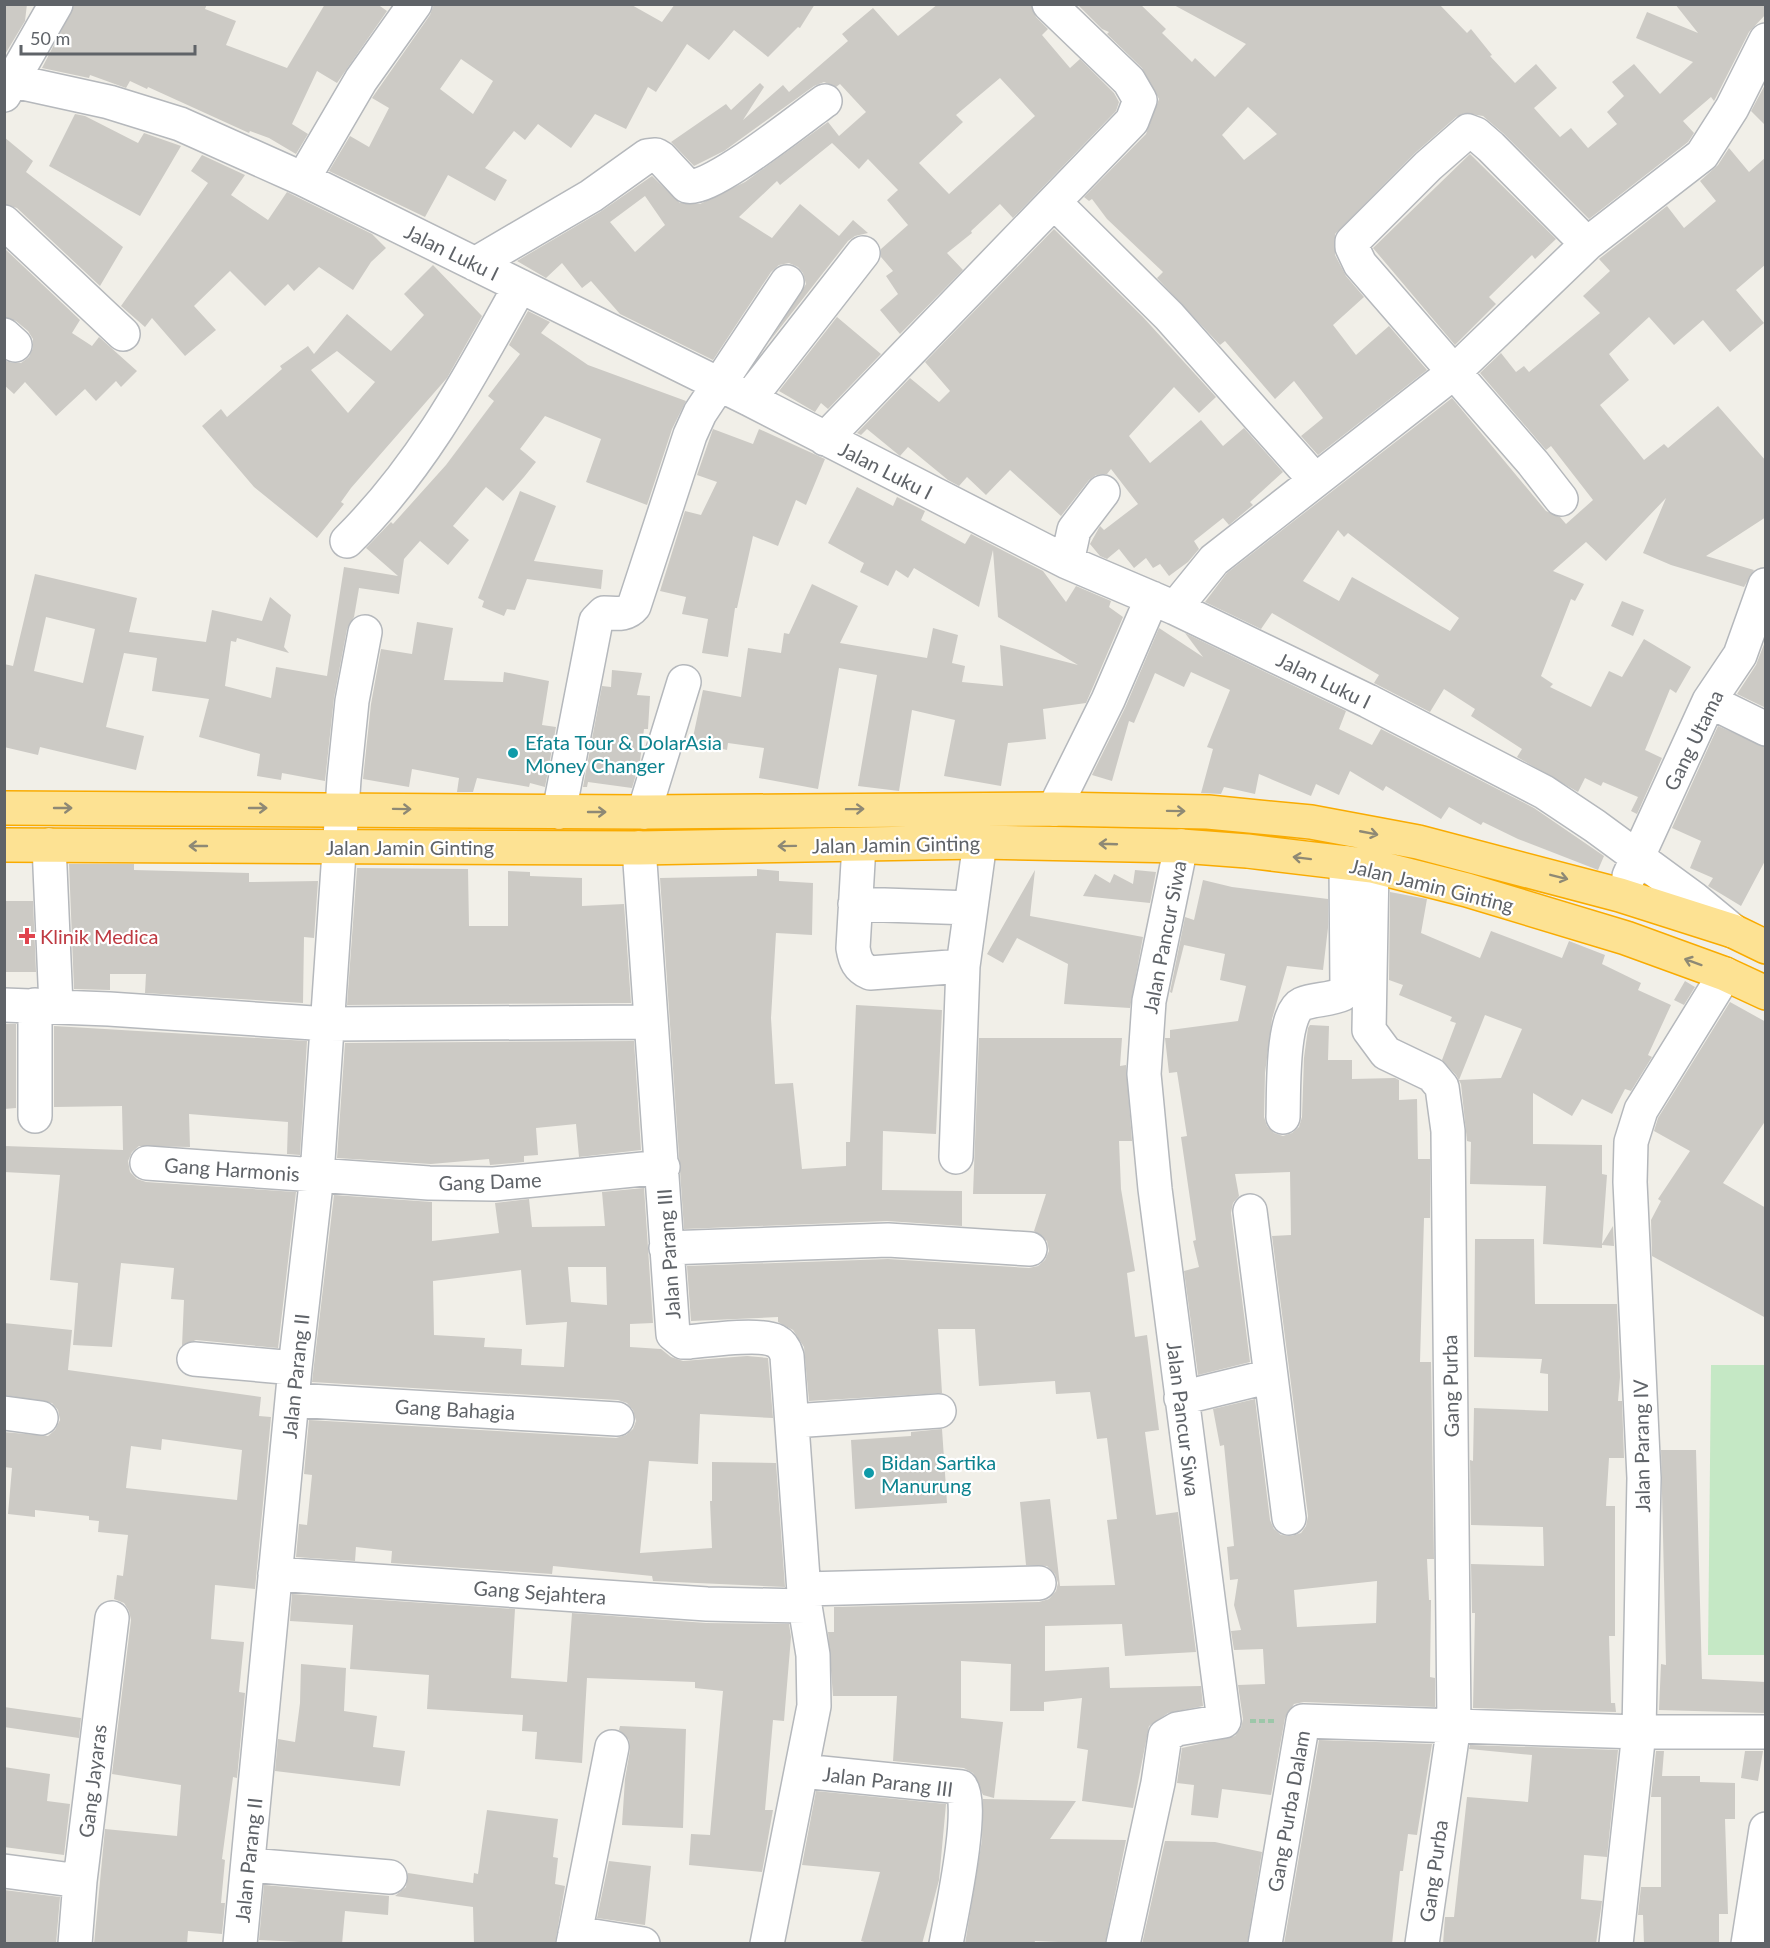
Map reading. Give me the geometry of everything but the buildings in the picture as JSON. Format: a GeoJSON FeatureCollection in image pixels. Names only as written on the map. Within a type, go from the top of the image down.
{"type":"FeatureCollection","features":[{"type":"Feature","properties":{"kind":"highway","name":"Jalan Jamin Ginting"},"geometry":{"type":"LineString","coordinates":[[4,808],[344,808],[559,812],[1054,809],[1208,812],[1311,822],[1418,842],[1620,895],[1733,931],[1766,947]]}},
{"type":"Feature","properties":{"kind":"highway","name":"Jalan Jamin Ginting"},"geometry":{"type":"LineString","coordinates":[[4,845],[639,848],[980,842],[1181,846],[1359,865],[1467,890],[1626,938],[1725,974],[1766,993]]}},
{"type":"Feature","properties":{"kind":"street"},"geometry":{"type":"LineString","coordinates":[[8,85],[56,4]]}},
{"type":"Feature","properties":{"kind":"street"},"geometry":{"type":"LineString","coordinates":[[825,439],[1054,202],[1077,175],[1132,121],[1140,100],[1129,81],[1049,4]]}},
{"type":"Feature","properties":{"kind":"street"},"geometry":{"type":"LineString","coordinates":[[303,179],[360,80],[411,6]]}},
{"type":"Feature","properties":{"kind":"street"},"geometry":{"type":"LineString","coordinates":[[1054,809],[1108,700],[1163,603],[1214,560],[1454,372],[1587,244],[1702,155],[1732,108],[1766,40]]}},
{"type":"Feature","properties":{"kind":"street","name":"Jalan Luku I"},"geometry":{"type":"LineString","coordinates":[[8,85],[109,102],[180,124],[303,179],[748,399],[1067,562],[1163,603],[1490,762],[1544,792],[1638,857],[1733,931]]}},
{"type":"Feature","properties":{"kind":"street"},"geometry":{"type":"LineString","coordinates":[[475,264],[591,196],[647,156],[656,155],[661,158],[687,186],[699,186],[730,170],[825,101]]}},
{"type":"Feature","properties":{"kind":"street"},"geometry":{"type":"LineString","coordinates":[[1561,500],[1533,463],[1360,264],[1352,242],[1463,132],[1471,131],[1491,147],[1587,244]]}},
{"type":"Feature","properties":{"kind":"street"},"geometry":{"type":"LineString","coordinates":[[1054,202],[1169,316],[1315,480]]}},
{"type":"Feature","properties":{"kind":"street"},"geometry":{"type":"LineString","coordinates":[[4,222],[123,334]]}},
{"type":"Feature","properties":{"kind":"street"},"geometry":{"type":"LineString","coordinates":[[748,399],[863,253]]}},
{"type":"Feature","properties":{"kind":"street"},"geometry":{"type":"LineString","coordinates":[[559,812],[596,621],[604,613],[623,613],[634,606],[690,435],[716,385],[787,282]]}},
{"type":"Feature","properties":{"kind":"street"},"geometry":{"type":"LineString","coordinates":[[347,541],[378,510],[408,474],[471,374],[520,286]]}},
{"type":"Feature","properties":{"kind":"street"},"geometry":{"type":"LineString","coordinates":[[1067,562],[1074,530],[1103,492]]}},
{"type":"Feature","properties":{"kind":"street","name":"Gang Utama"},"geometry":{"type":"LineString","coordinates":[[1620,895],[1709,701],[1740,656],[1765,585]]}},
{"type":"Feature","properties":{"kind":"street","name":"Jalan Parang II"},"geometry":{"type":"LineString","coordinates":[[240,1944],[294,1384],[317,1175],[352,701],[365,632]]}},
{"type":"Feature","properties":{"kind":"street"},"geometry":{"type":"LineString","coordinates":[[644,812],[684,682]]}},
{"type":"Feature","properties":{"kind":"street"},"geometry":{"type":"LineString","coordinates":[[1709,701],[1766,729]]}},
{"type":"Feature","properties":{"kind":"street"},"geometry":{"type":"LineString","coordinates":[[956,1156],[963,966],[980,842]]}},
{"type":"Feature","properties":{"kind":"street"},"geometry":{"type":"LineString","coordinates":[[35,1116],[32,1005],[49,845]]}},
{"type":"Feature","properties":{"kind":"street"},"geometry":{"type":"LineString","coordinates":[[858,845],[853,948],[855,957],[863,970],[870,973],[963,966]]}},
{"type":"Feature","properties":{"kind":"street","name":"Jalan Pancur Siwa"},"geometry":{"type":"LineString","coordinates":[[1181,846],[1149,1001],[1144,1074],[1155,1189],[1224,1721]]}},
{"type":"Feature","properties":{"kind":"street","name":"Jalan Parang III"},"geometry":{"type":"LineString","coordinates":[[639,848],[650,1022],[663,1167],[666,1248],[674,1334],[683,1342],[768,1338],[781,1344],[787,1356],[804,1597],[813,1655],[814,1706],[801,1775],[961,1787],[966,1797],[965,1819],[958,1881],[946,1944]]}},
{"type":"Feature","properties":{"kind":"street"},"geometry":{"type":"LineString","coordinates":[[1283,1117],[1287,1040],[1292,1012],[1302,1004],[1342,994],[1347,987],[1359,865]]}},
{"type":"Feature","properties":{"kind":"street","name":"Gang Purba"},"geometry":{"type":"LineString","coordinates":[[1359,865],[1369,1030],[1392,1057],[1432,1075],[1442,1087],[1446,1100],[1454,1725],[1422,1944]]}},
{"type":"Feature","properties":{"kind":"street"},"geometry":{"type":"LineString","coordinates":[[855,904],[971,908]]}},
{"type":"Feature","properties":{"kind":"street","name":"Jalan Parang IV"},"geometry":{"type":"LineString","coordinates":[[1616,1944],[1639,1732],[1644,1478],[1630,1182],[1631,1142],[1641,1110],[1725,974]]}},
{"type":"Feature","properties":{"kind":"street"},"geometry":{"type":"LineString","coordinates":[[32,1005],[328,1024],[650,1022]]}},
{"type":"Feature","properties":{"kind":"street","name":"Gang Harmonis"},"geometry":{"type":"LineString","coordinates":[[147,1163],[317,1175]]}},
{"type":"Feature","properties":{"kind":"street","name":"Gang Dame"},"geometry":{"type":"LineString","coordinates":[[317,1175],[429,1183],[494,1184],[663,1167]]}},
{"type":"Feature","properties":{"kind":"street"},"geometry":{"type":"LineString","coordinates":[[1250,1211],[1289,1518]]}},
{"type":"Feature","properties":{"kind":"street"},"geometry":{"type":"LineString","coordinates":[[666,1248],[888,1240],[1030,1249]]}},
{"type":"Feature","properties":{"kind":"street","name":"Gang Bahagia"},"geometry":{"type":"LineString","coordinates":[[194,1359],[294,1384],[617,1419]]}},
{"type":"Feature","properties":{"kind":"street"},"geometry":{"type":"LineString","coordinates":[[1181,1398],[1271,1376]]}},
{"type":"Feature","properties":{"kind":"street"},"geometry":{"type":"LineString","coordinates":[[793,1421],[939,1411]]}},
{"type":"Feature","properties":{"kind":"street"},"geometry":{"type":"LineString","coordinates":[[4,1413],[42,1418]]}},
{"type":"Feature","properties":{"kind":"street","name":"Gang Sejahtera"},"geometry":{"type":"LineString","coordinates":[[275,1574],[707,1604],[1039,1583]]}},
{"type":"Feature","properties":{"kind":"street","name":"Gang Jayaras"},"geometry":{"type":"LineString","coordinates":[[75,1944],[80,1881],[112,1618]]}},
{"type":"Feature","properties":{"kind":"street"},"geometry":{"type":"LineString","coordinates":[[1123,1944],[1158,1783],[1165,1736],[1177,1729],[1224,1721]]}},
{"type":"Feature","properties":{"kind":"street","name":"Gang Purba Dalam"},"geometry":{"type":"LineString","coordinates":[[1265,1944],[1303,1721],[1639,1732],[1766,1732]]}},
{"type":"Feature","properties":{"kind":"street"},"geometry":{"type":"LineString","coordinates":[[612,1747],[574,1938],[643,1944]]}},
{"type":"Feature","properties":{"kind":"street"},"geometry":{"type":"LineString","coordinates":[[767,1944],[801,1775]]}},
{"type":"Feature","properties":{"kind":"street"},"geometry":{"type":"LineString","coordinates":[[1748,1944],[1766,1829]]}},
{"type":"Feature","properties":{"kind":"street"},"geometry":{"type":"LineString","coordinates":[[249,1865],[390,1876]]}},
{"type":"Feature","properties":{"kind":"street"},"geometry":{"type":"LineString","coordinates":[[4,1871],[80,1881]]}},
{"type":"Feature","properties":{"kind":"path"},"geometry":{"type":"LineString","coordinates":[[1224,1721],[1303,1721]]}},
{"type":"Feature","properties":{"kind":"green space"},"geometry":{"type":"Polygon","coordinates":[[[1711,1365],[1765,1365],[1765,1655],[1708,1655],[1711,1365]]]}},
{"type":"Feature","properties":{"kind":"place","name":"Efata Tour & DolarAsia Money Changer"},"geometry":{"type":"Point","coordinates":[513,753]}},
{"type":"Feature","properties":{"kind":"place","name":"Klinik Medica"},"geometry":{"type":"Point","coordinates":[27,936]}},
{"type":"Feature","properties":{"kind":"place","name":"Bidan Sartika Manurung"},"geometry":{"type":"Point","coordinates":[869,1473]}}]}
